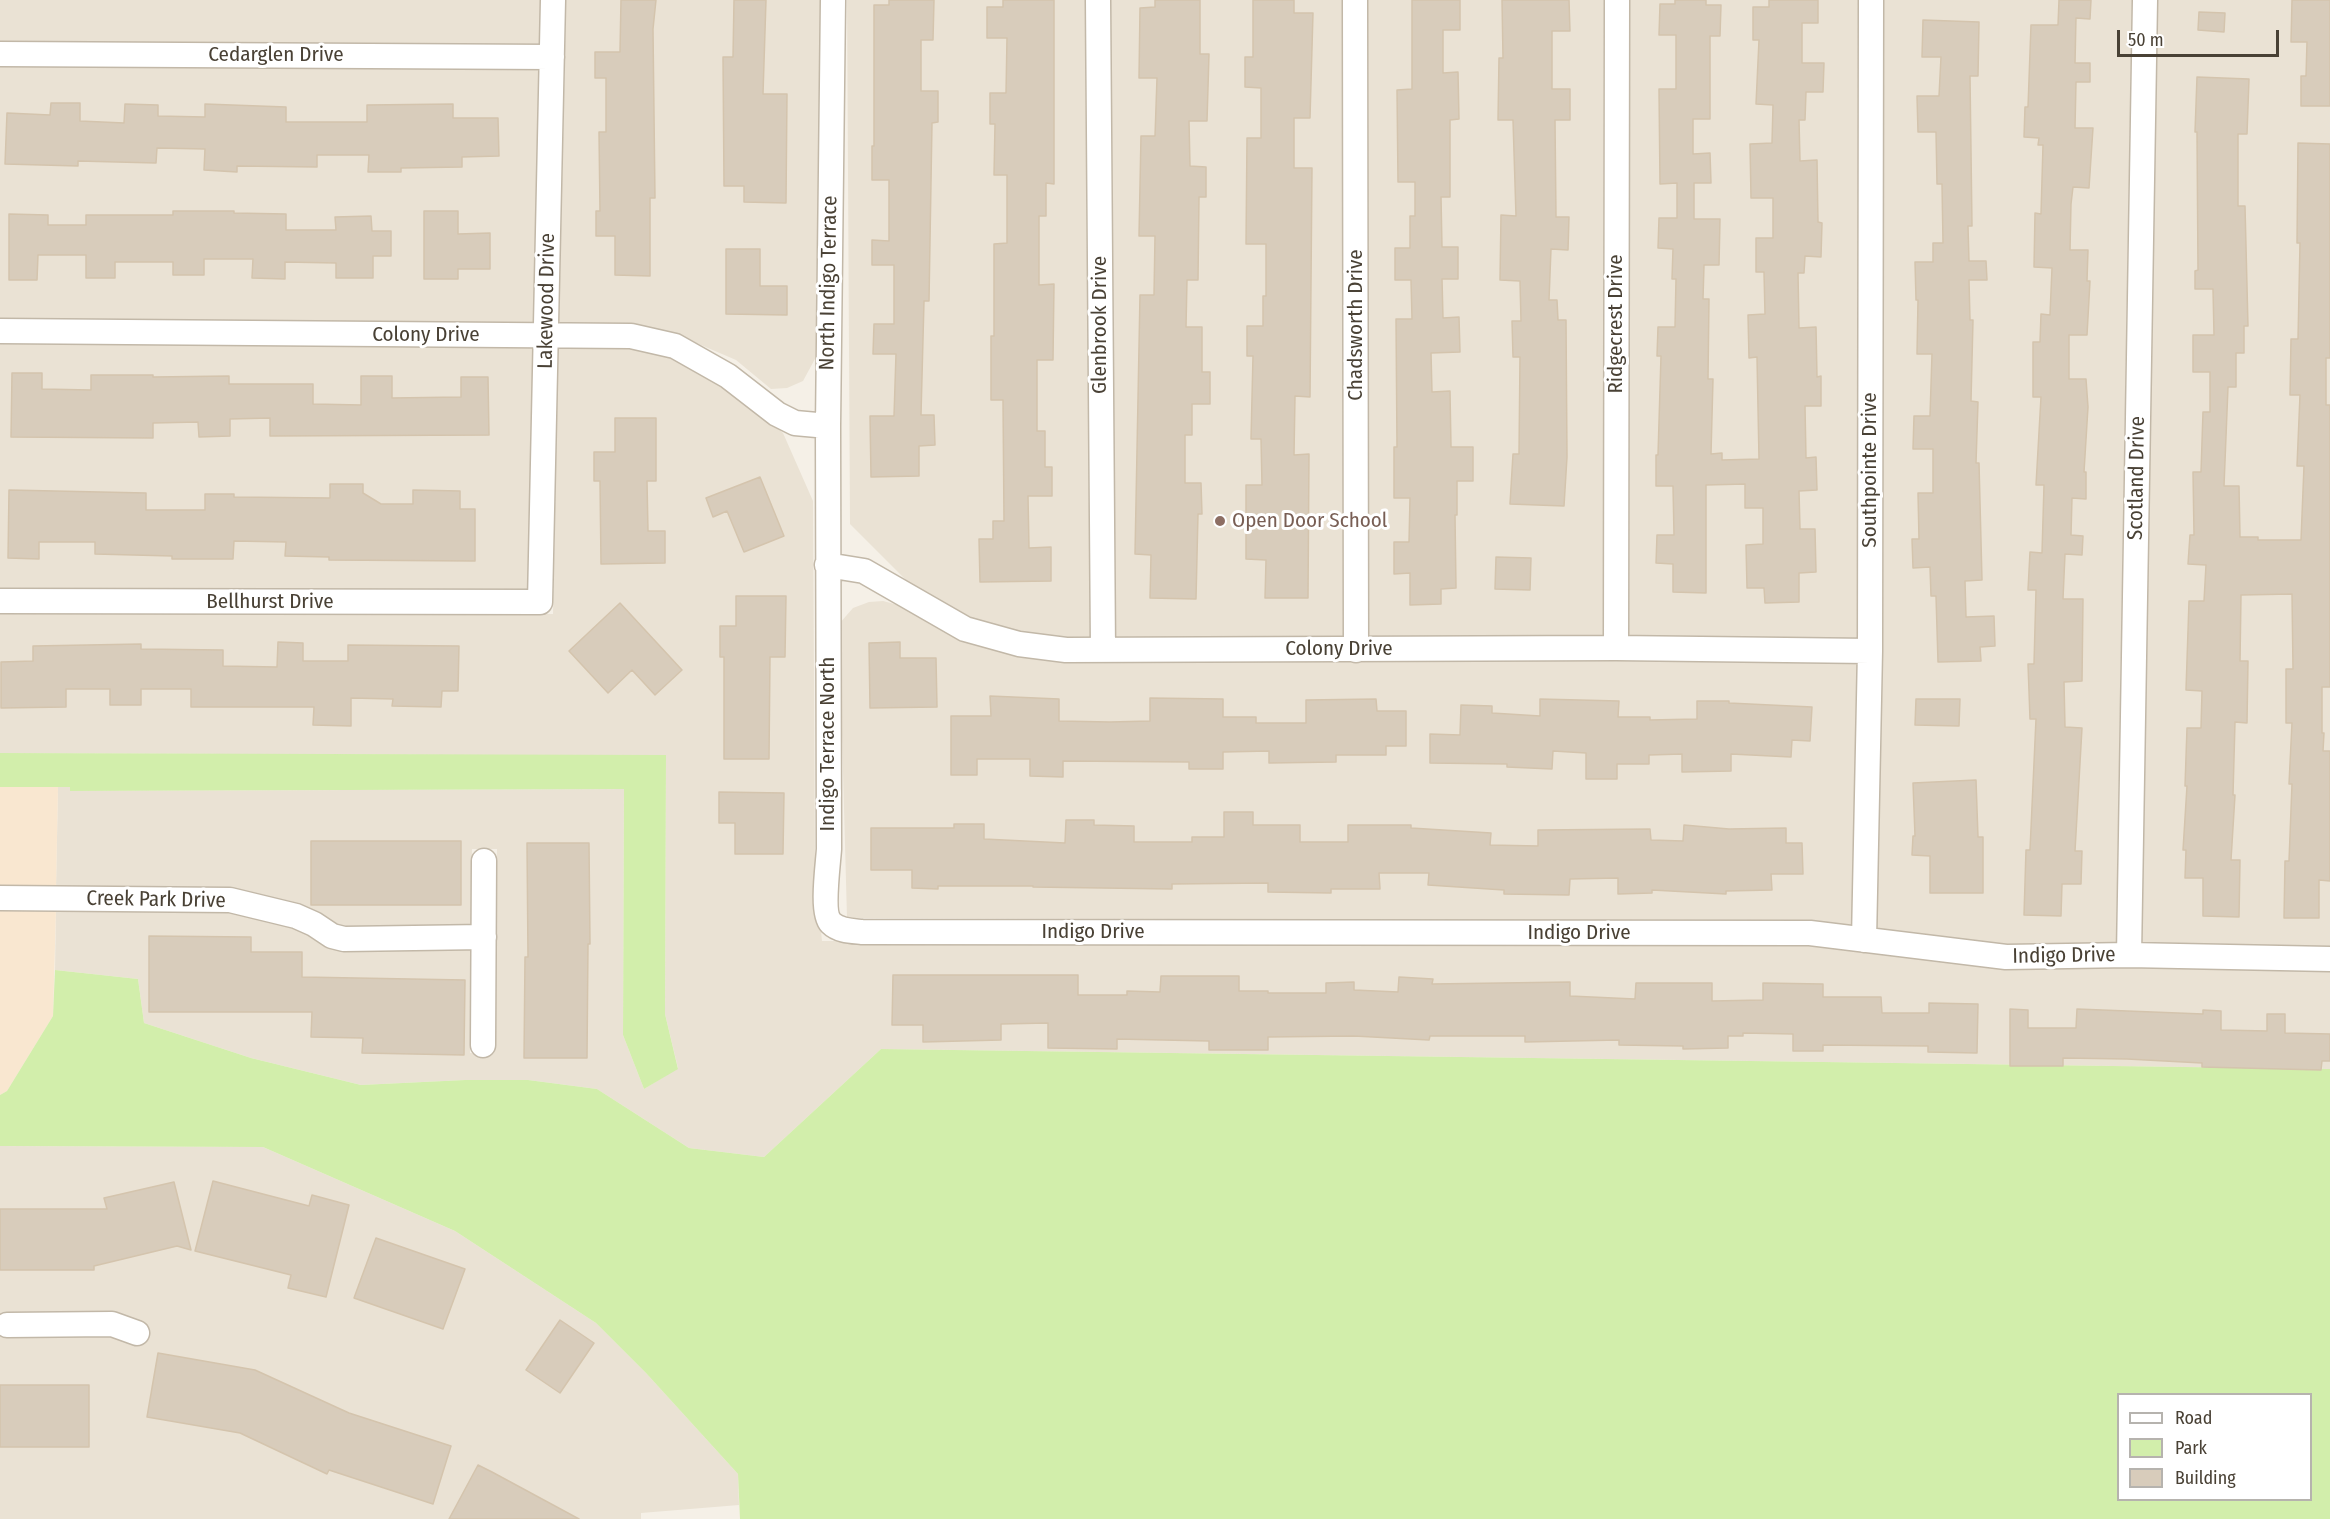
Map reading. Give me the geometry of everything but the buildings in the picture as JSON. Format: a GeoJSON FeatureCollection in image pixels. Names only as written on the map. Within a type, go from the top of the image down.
{"type":"FeatureCollection","features":[{"type":"Feature","properties":{"kind":"street","name":"Lakewood Drive"},"geometry":{"type":"LineString","coordinates":[[540,602],[553,0]]}},
{"type":"Feature","properties":{"kind":"street","name":"North Indigo Terrace"},"geometry":{"type":"LineString","coordinates":[[827,565],[833,0]]}},
{"type":"Feature","properties":{"kind":"street","name":"Glenbrook Drive"},"geometry":{"type":"LineString","coordinates":[[1098,0],[1103,649]]}},
{"type":"Feature","properties":{"kind":"street","name":"Chadsworth Drive"},"geometry":{"type":"LineString","coordinates":[[1355,0],[1356,650]]}},
{"type":"Feature","properties":{"kind":"street","name":"Ridgecrest Drive"},"geometry":{"type":"LineString","coordinates":[[1616,648],[1617,0]]}},
{"type":"Feature","properties":{"kind":"street","name":"Southpointe Drive"},"geometry":{"type":"LineString","coordinates":[[1864,940],[1869,651],[1871,0]]}},
{"type":"Feature","properties":{"kind":"street","name":"Scotland Drive"},"geometry":{"type":"LineString","coordinates":[[2129,955],[2145,0]]}},
{"type":"Feature","properties":{"kind":"street","name":"Cedarglen Drive"},"geometry":{"type":"LineString","coordinates":[[0,54],[552,57]]}},
{"type":"Feature","properties":{"kind":"street","name":"Colony Drive"},"geometry":{"type":"LineString","coordinates":[[0,331],[631,336],[675,346],[728,376],[786,419],[803,425],[828,426]]}},
{"type":"Feature","properties":{"kind":"street","name":"Colony Drive"},"geometry":{"type":"LineString","coordinates":[[827,565],[864,571],[965,629],[1019,644],[1066,650],[1616,648],[1869,651]]}},
{"type":"Feature","properties":{"kind":"street","name":"Indigo Terrace North"},"geometry":{"type":"LineString","coordinates":[[827,565],[829,849],[826,912],[829,922]]}},
{"type":"Feature","properties":{"kind":"street","name":"Bellhurst Drive"},"geometry":{"type":"LineString","coordinates":[[0,601],[540,602]]}},
{"type":"Feature","properties":{"kind":"street"},"geometry":{"type":"LineString","coordinates":[[483,1046],[484,861]]}},
{"type":"Feature","properties":{"kind":"street","name":"Creek Park Drive"},"geometry":{"type":"LineString","coordinates":[[0,898],[230,900],[296,916],[315,924],[332,936],[344,939],[484,937]]}},
{"type":"Feature","properties":{"kind":"street","name":"Indigo Drive"},"geometry":{"type":"LineString","coordinates":[[829,922],[837,928],[862,932],[1810,933],[2006,957],[2129,955],[2330,959]]}},
{"type":"Feature","properties":{"kind":"street"},"geometry":{"type":"LineString","coordinates":[[7,1325],[112,1324],[138,1333]]}},
{"type":"Feature","properties":{"kind":"shaded area"},"geometry":{"type":"Polygon","coordinates":[[[0,0],[541,0],[540,45],[0,43],[0,0]]]}},
{"type":"Feature","properties":{"kind":"shaded area"},"geometry":{"type":"Polygon","coordinates":[[[566,0],[821,0],[816,357],[803,381],[787,388],[771,389],[736,360],[680,336],[559,324],[566,0]]]}},
{"type":"Feature","properties":{"kind":"shaded area"},"geometry":{"type":"Polygon","coordinates":[[[847,0],[1085,0],[1090,638],[1067,639],[1022,633],[970,619],[913,587],[850,524],[847,0]]]}},
{"type":"Feature","properties":{"kind":"shaded area"},"geometry":{"type":"Polygon","coordinates":[[[1110,0],[1343,0],[1343,639],[1115,638],[1110,0]]]}},
{"type":"Feature","properties":{"kind":"shaded area"},"geometry":{"type":"Polygon","coordinates":[[[1368,0],[1604,0],[1603,637],[1368,638],[1368,0]]]}},
{"type":"Feature","properties":{"kind":"shaded area"},"geometry":{"type":"Polygon","coordinates":[[[1629,0],[1858,0],[1857,640],[1628,637],[1629,0]]]}},
{"type":"Feature","properties":{"kind":"shaded area"},"geometry":{"type":"Polygon","coordinates":[[[1884,0],[2132,0],[2116,944],[2006,946],[1877,930],[1882,640],[1884,0]]]}},
{"type":"Feature","properties":{"kind":"shaded area"},"geometry":{"type":"Polygon","coordinates":[[[2158,0],[2330,0],[2330,948],[2141,944],[2158,0]]]}},
{"type":"Feature","properties":{"kind":"shaded area"},"geometry":{"type":"Polygon","coordinates":[[[0,65],[539,68],[534,324],[0,320],[0,65]]]}},
{"type":"Feature","properties":{"kind":"shaded area"},"geometry":{"type":"Polygon","coordinates":[[[0,343],[533,347],[528,591],[0,590],[0,343]]]}},
{"type":"Feature","properties":{"kind":"shaded area"},"geometry":{"type":"Polygon","coordinates":[[[558,347],[630,347],[670,357],[723,379],[783,433],[813,501],[815,870],[822,941],[1809,944],[1852,951],[2129,967],[2330,971],[2330,1069],[881,1049],[764,1157],[689,1148],[597,1089],[528,1080],[465,1080],[361,1085],[251,1058],[144,1023],[138,979],[55,970],[56,909],[228,911],[471,948],[470,1053],[492,1054],[497,849],[472,849],[471,926],[346,928],[231,889],[56,887],[58,787],[70,787],[72,791],[624,789],[623,1035],[644,1089],[678,1068],[665,1014],[666,756],[0,753],[0,612],[553,614],[558,347]]]}},
{"type":"Feature","properties":{"kind":"shaded area"},"geometry":{"type":"Polygon","coordinates":[[[883,601],[898,605],[959,638],[1616,659],[1857,662],[1852,927],[1810,921],[847,918],[839,624],[853,608],[869,602],[883,601]]]}},
{"type":"Feature","properties":{"kind":"shaded area"},"geometry":{"type":"Polygon","coordinates":[[[0,787],[58,787],[56,887],[0,887],[0,787]]]}},
{"type":"Feature","properties":{"kind":"shaded area"},"geometry":{"type":"Polygon","coordinates":[[[0,909],[56,909],[53,1016],[7,1091],[0,1095],[0,909]]]}},
{"type":"Feature","properties":{"kind":"shaded area"},"geometry":{"type":"Polygon","coordinates":[[[0,1146],[263,1147],[455,1231],[596,1323],[646,1373],[738,1474],[739,1505],[641,1513],[641,1519],[0,1519],[0,1146]]]}},
{"type":"Feature","properties":{"kind":"green space"},"geometry":{"type":"Polygon","coordinates":[[[0,753],[666,755],[665,1014],[678,1069],[644,1089],[623,1035],[624,789],[70,791],[70,787],[0,787],[0,753]]]}},
{"type":"Feature","properties":{"kind":"green space"},"geometry":{"type":"Polygon","coordinates":[[[55,970],[138,979],[144,1023],[251,1058],[361,1085],[465,1080],[528,1080],[597,1089],[689,1148],[764,1157],[881,1049],[2330,1069],[2330,1519],[740,1519],[738,1474],[646,1373],[596,1323],[455,1231],[263,1147],[0,1146],[0,1095],[7,1091],[53,1016],[55,970]]]}},
{"type":"Feature","properties":{"kind":"place","name":"Open Door School"},"geometry":{"type":"Point","coordinates":[1220,521]}}]}
